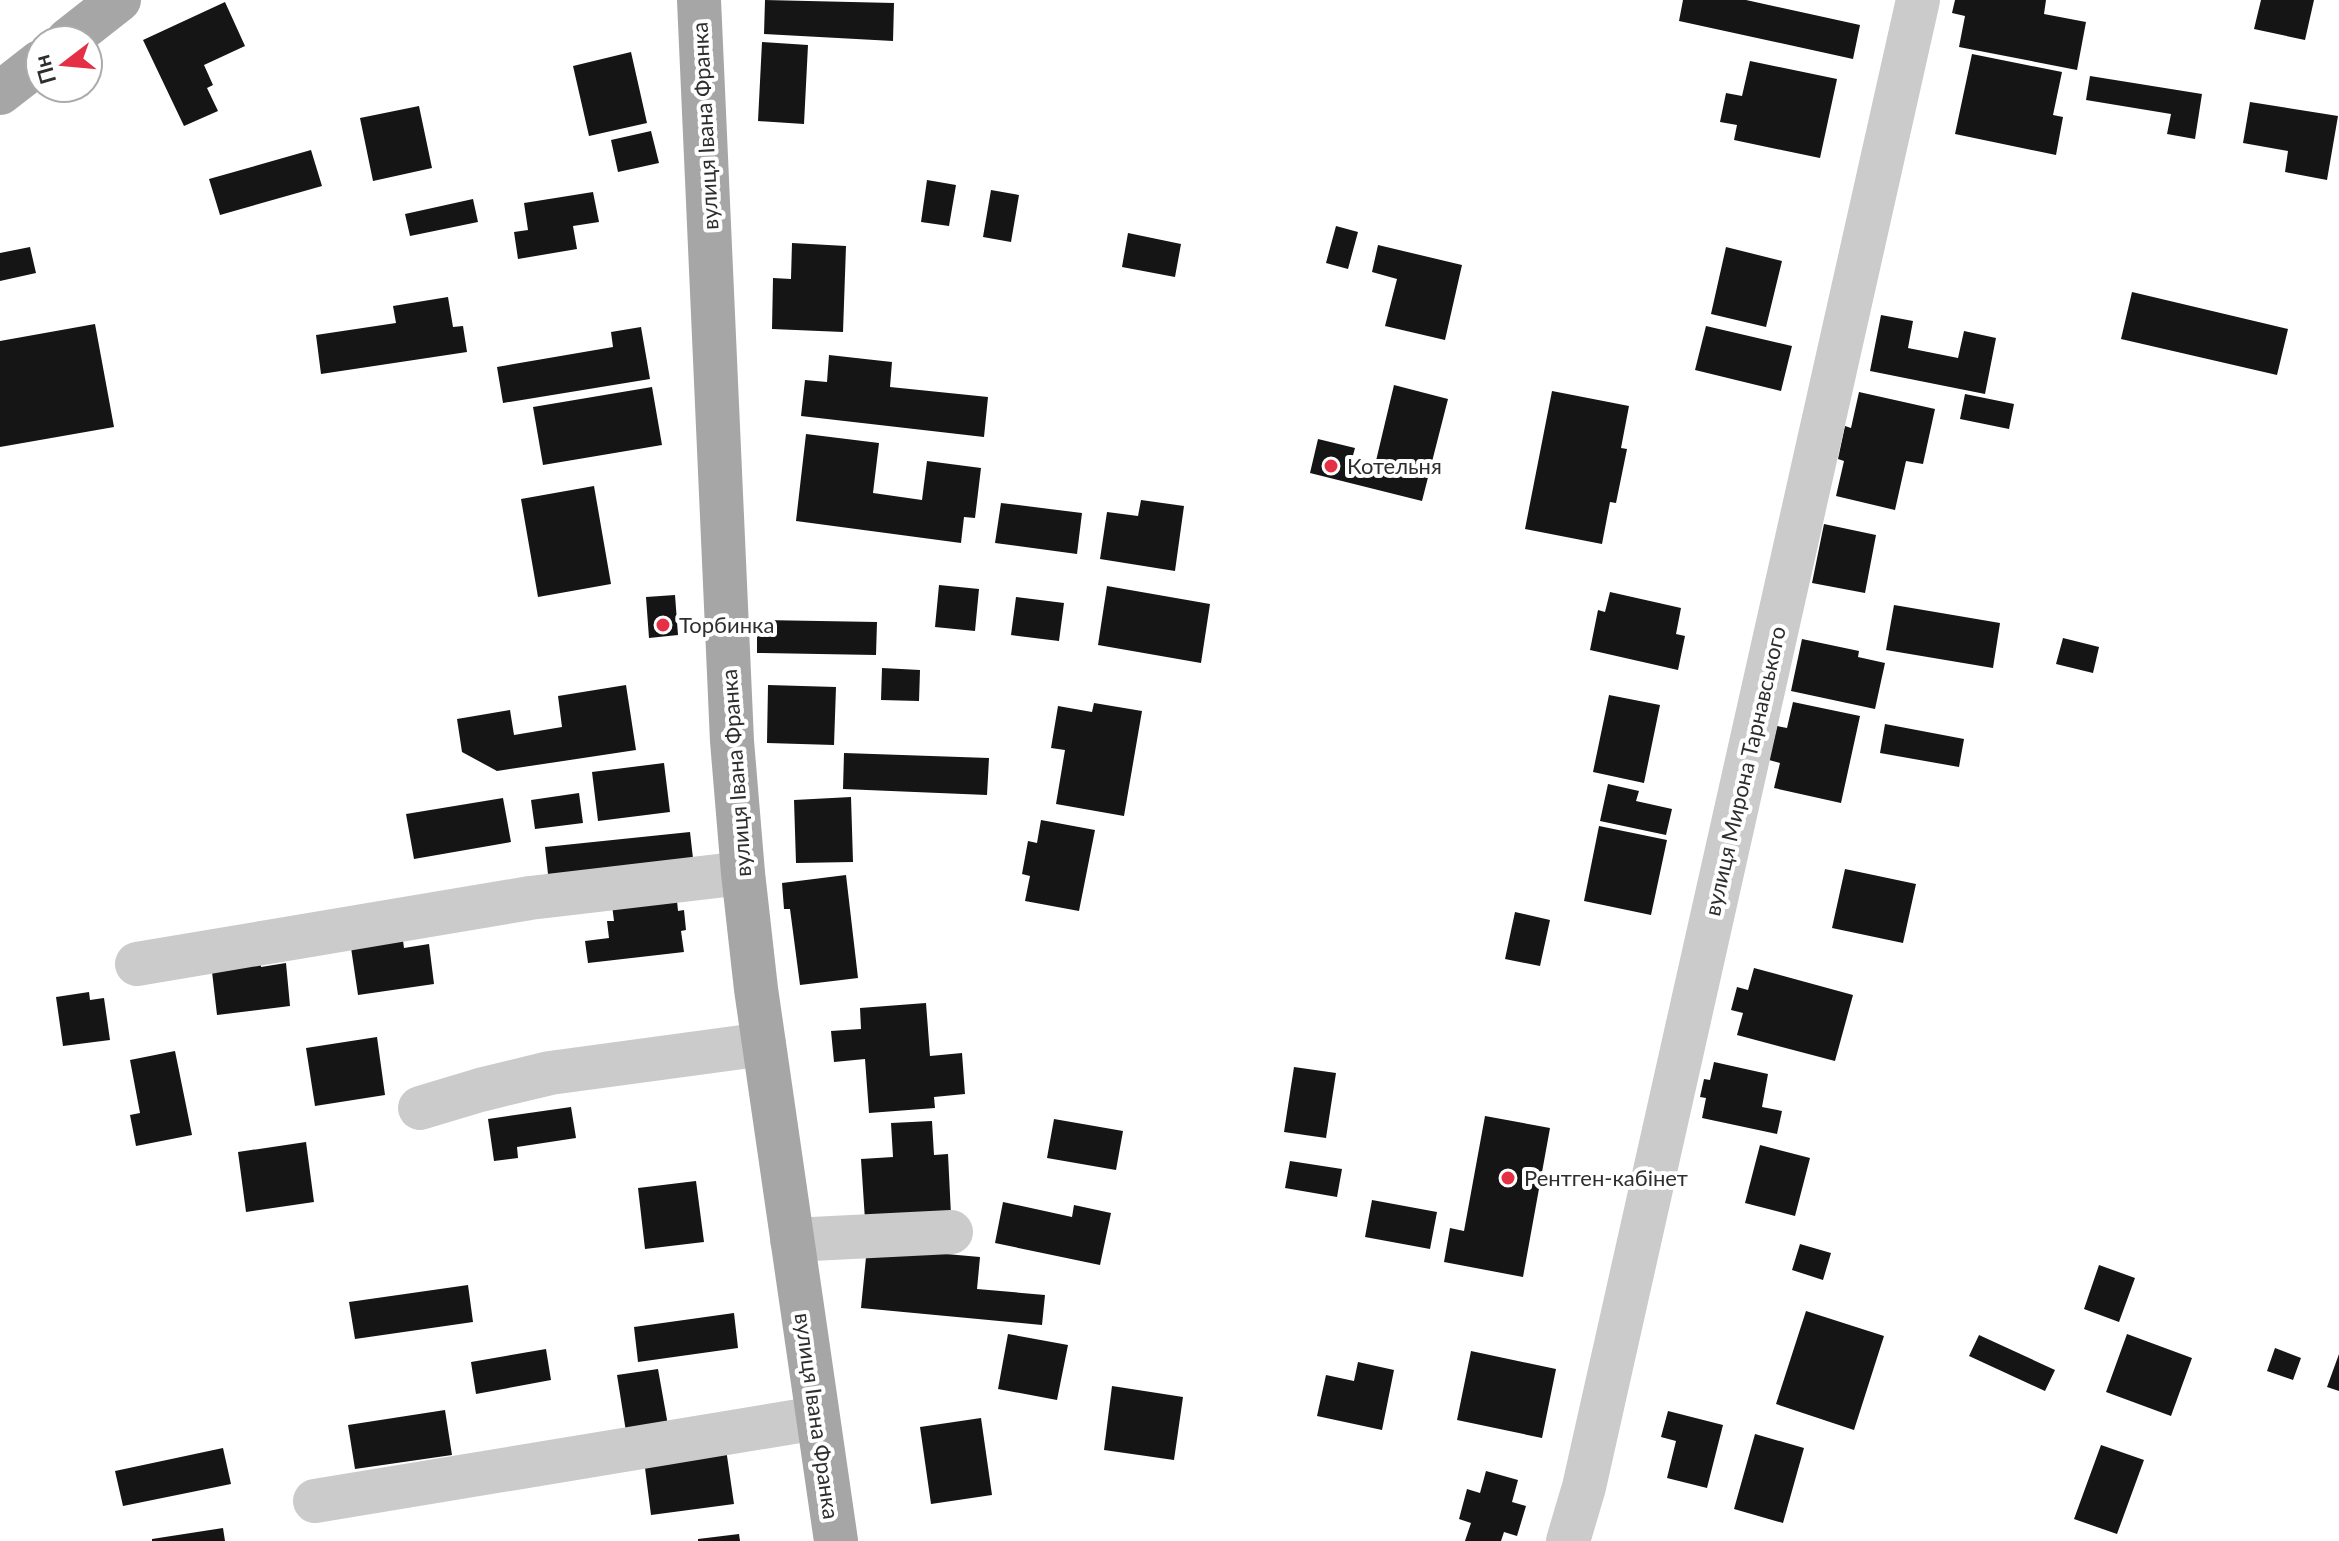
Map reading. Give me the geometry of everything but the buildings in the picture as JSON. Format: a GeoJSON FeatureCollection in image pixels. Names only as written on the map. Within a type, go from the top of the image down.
{"type":"FeatureCollection","features":[{"type":"Feature","properties":{"kind":"main road"},"geometry":{"type":"LineString","coordinates":[[88,24],[119,0]]}},
{"type":"Feature","properties":{"kind":"main road","name":"вулиця Івана Франка"},"geometry":{"type":"LineString","coordinates":[[699,0],[732,741],[743,873],[764,1044],[836,1541]]}},
{"type":"Feature","properties":{"kind":"main road"},"geometry":{"type":"LineString","coordinates":[[0,93],[24,74]]}},
{"type":"Feature","properties":{"kind":"street","name":"вулиця Мирона Тарнавського"},"geometry":{"type":"LineString","coordinates":[[1568,1541],[1584,1487],[1918,0]]}},
{"type":"Feature","properties":{"kind":"street"},"geometry":{"type":"LineString","coordinates":[[137,964],[530,898],[743,873]]}},
{"type":"Feature","properties":{"kind":"street"},"geometry":{"type":"LineString","coordinates":[[420,1108],[550,1073],[764,1044]]}},
{"type":"Feature","properties":{"kind":"street"},"geometry":{"type":"LineString","coordinates":[[792,1240],[951,1232]]}},
{"type":"Feature","properties":{"kind":"street"},"geometry":{"type":"LineString","coordinates":[[315,1501],[817,1418]]}},
{"type":"Feature","properties":{"kind":"place","name":"Котельня"},"geometry":{"type":"Point","coordinates":[1331,466]}},
{"type":"Feature","properties":{"kind":"place","name":"Торбинка"},"geometry":{"type":"Point","coordinates":[663,625]}},
{"type":"Feature","properties":{"kind":"place","name":"Рентген-кабінет"},"geometry":{"type":"Point","coordinates":[1508,1178]}}]}
